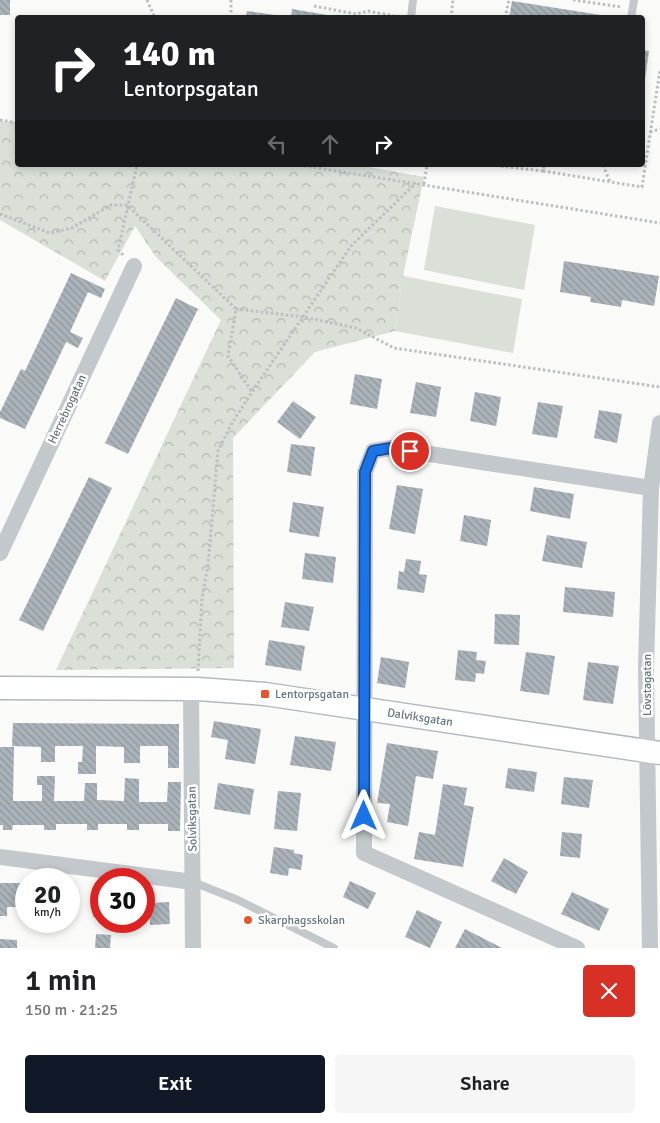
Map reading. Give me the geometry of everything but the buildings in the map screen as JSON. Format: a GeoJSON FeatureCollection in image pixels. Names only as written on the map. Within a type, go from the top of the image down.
{"type":"FeatureCollection","features":[{"type":"Feature","properties":{"kind":"street","name":"Herrebrogatan"},"geometry":{"type":"LineString","coordinates":[[0,552],[134,266]]}},
{"type":"Feature","properties":{"kind":"street","name":"Lövstagatan"},"geometry":{"type":"LineString","coordinates":[[650,948],[654,752],[646,667],[651,488],[660,423]]}},
{"type":"Feature","properties":{"kind":"street"},"geometry":{"type":"LineString","coordinates":[[577,948],[364,853],[365,472],[373,451],[391,448],[651,488]]}},
{"type":"Feature","properties":{"kind":"street","name":"Dalviksgatan"},"geometry":{"type":"LineString","coordinates":[[0,688],[194,689],[265,694],[654,752]]}},
{"type":"Feature","properties":{"kind":"street","name":"Solviksgatan"},"geometry":{"type":"LineString","coordinates":[[193,948],[194,689]]}},
{"type":"Feature","properties":{"kind":"street"},"geometry":{"type":"LineString","coordinates":[[0,857],[193,882]]}},
{"type":"Feature","properties":{"kind":"lane"},"geometry":{"type":"LineString","coordinates":[[411,15],[413,0]]}},
{"type":"Feature","properties":{"kind":"lane"},"geometry":{"type":"LineString","coordinates":[[631,15],[634,0]]}},
{"type":"Feature","properties":{"kind":"lane"},"geometry":{"type":"LineString","coordinates":[[193,882],[238,900],[334,948]]}},
{"type":"Feature","properties":{"kind":"path"},"geometry":{"type":"LineString","coordinates":[[147,0],[154,15]]}},
{"type":"Feature","properties":{"kind":"path"},"geometry":{"type":"LineString","coordinates":[[231,0],[231,15]]}},
{"type":"Feature","properties":{"kind":"path"},"geometry":{"type":"LineString","coordinates":[[450,15],[453,0]]}},
{"type":"Feature","properties":{"kind":"path"},"geometry":{"type":"LineString","coordinates":[[506,15],[509,0]]}},
{"type":"Feature","properties":{"kind":"path"},"geometry":{"type":"LineString","coordinates":[[572,0],[632,9]]}},
{"type":"Feature","properties":{"kind":"path"},"geometry":{"type":"LineString","coordinates":[[314,6],[356,14],[368,12],[386,15]]}},
{"type":"Feature","properties":{"kind":"path"},"geometry":{"type":"LineString","coordinates":[[645,166],[660,70]]}},
{"type":"Feature","properties":{"kind":"path"},"geometry":{"type":"LineString","coordinates":[[0,120],[15,122]]}},
{"type":"Feature","properties":{"kind":"path"},"geometry":{"type":"LineString","coordinates":[[650,132],[660,129]]}},
{"type":"Feature","properties":{"kind":"path"},"geometry":{"type":"LineString","coordinates":[[134,266],[118,250],[136,167]]}},
{"type":"Feature","properties":{"kind":"path"},"geometry":{"type":"LineString","coordinates":[[312,167],[660,223]]}},
{"type":"Feature","properties":{"kind":"path"},"geometry":{"type":"LineString","coordinates":[[424,184],[427,167]]}},
{"type":"Feature","properties":{"kind":"path"},"geometry":{"type":"LineString","coordinates":[[508,167],[642,187],[645,167]]}},
{"type":"Feature","properties":{"kind":"path"},"geometry":{"type":"LineString","coordinates":[[543,171],[544,167]]}},
{"type":"Feature","properties":{"kind":"path"},"geometry":{"type":"LineString","coordinates":[[604,167],[610,182]]}},
{"type":"Feature","properties":{"kind":"path"},"geometry":{"type":"LineString","coordinates":[[194,689],[218,451],[232,423],[252,392],[351,246],[416,183]]}},
{"type":"Feature","properties":{"kind":"path"},"geometry":{"type":"LineString","coordinates":[[0,214],[50,233],[72,228],[111,205],[127,205],[236,309],[304,317],[356,328],[394,348],[660,387]]}},
{"type":"Feature","properties":{"kind":"path"},"geometry":{"type":"LineString","coordinates":[[236,309],[228,356],[252,392]]}},
{"type":"Feature","properties":{"kind":"green space"},"geometry":{"type":"Polygon","coordinates":[[[0,121],[15,122],[15,167],[369,167],[424,177],[403,276],[395,331],[315,352],[233,438],[234,668],[56,670],[221,320],[156,257],[135,226],[105,281],[0,220],[0,121]]]}},
{"type":"Feature","properties":{"kind":"green space"},"geometry":{"type":"Polygon","coordinates":[[[435,206],[535,225],[524,290],[424,270],[435,206]]]}},
{"type":"Feature","properties":{"kind":"green space"},"geometry":{"type":"Polygon","coordinates":[[[403,276],[522,299],[513,353],[395,331],[403,276]]]}},
{"type":"Feature","properties":{"kind":"place","name":"Lentorpsgatan"},"geometry":{"type":"Point","coordinates":[265,694]}},
{"type":"Feature","properties":{"kind":"place","name":"Skarphagsskolan"},"geometry":{"type":"Point","coordinates":[248,920]}},
{"type":"Feature","properties":{"kind":"route"},"geometry":{"type":"LineString","coordinates":[[364,816],[365,472],[373,451],[391,448],[410,451]]}}]}
